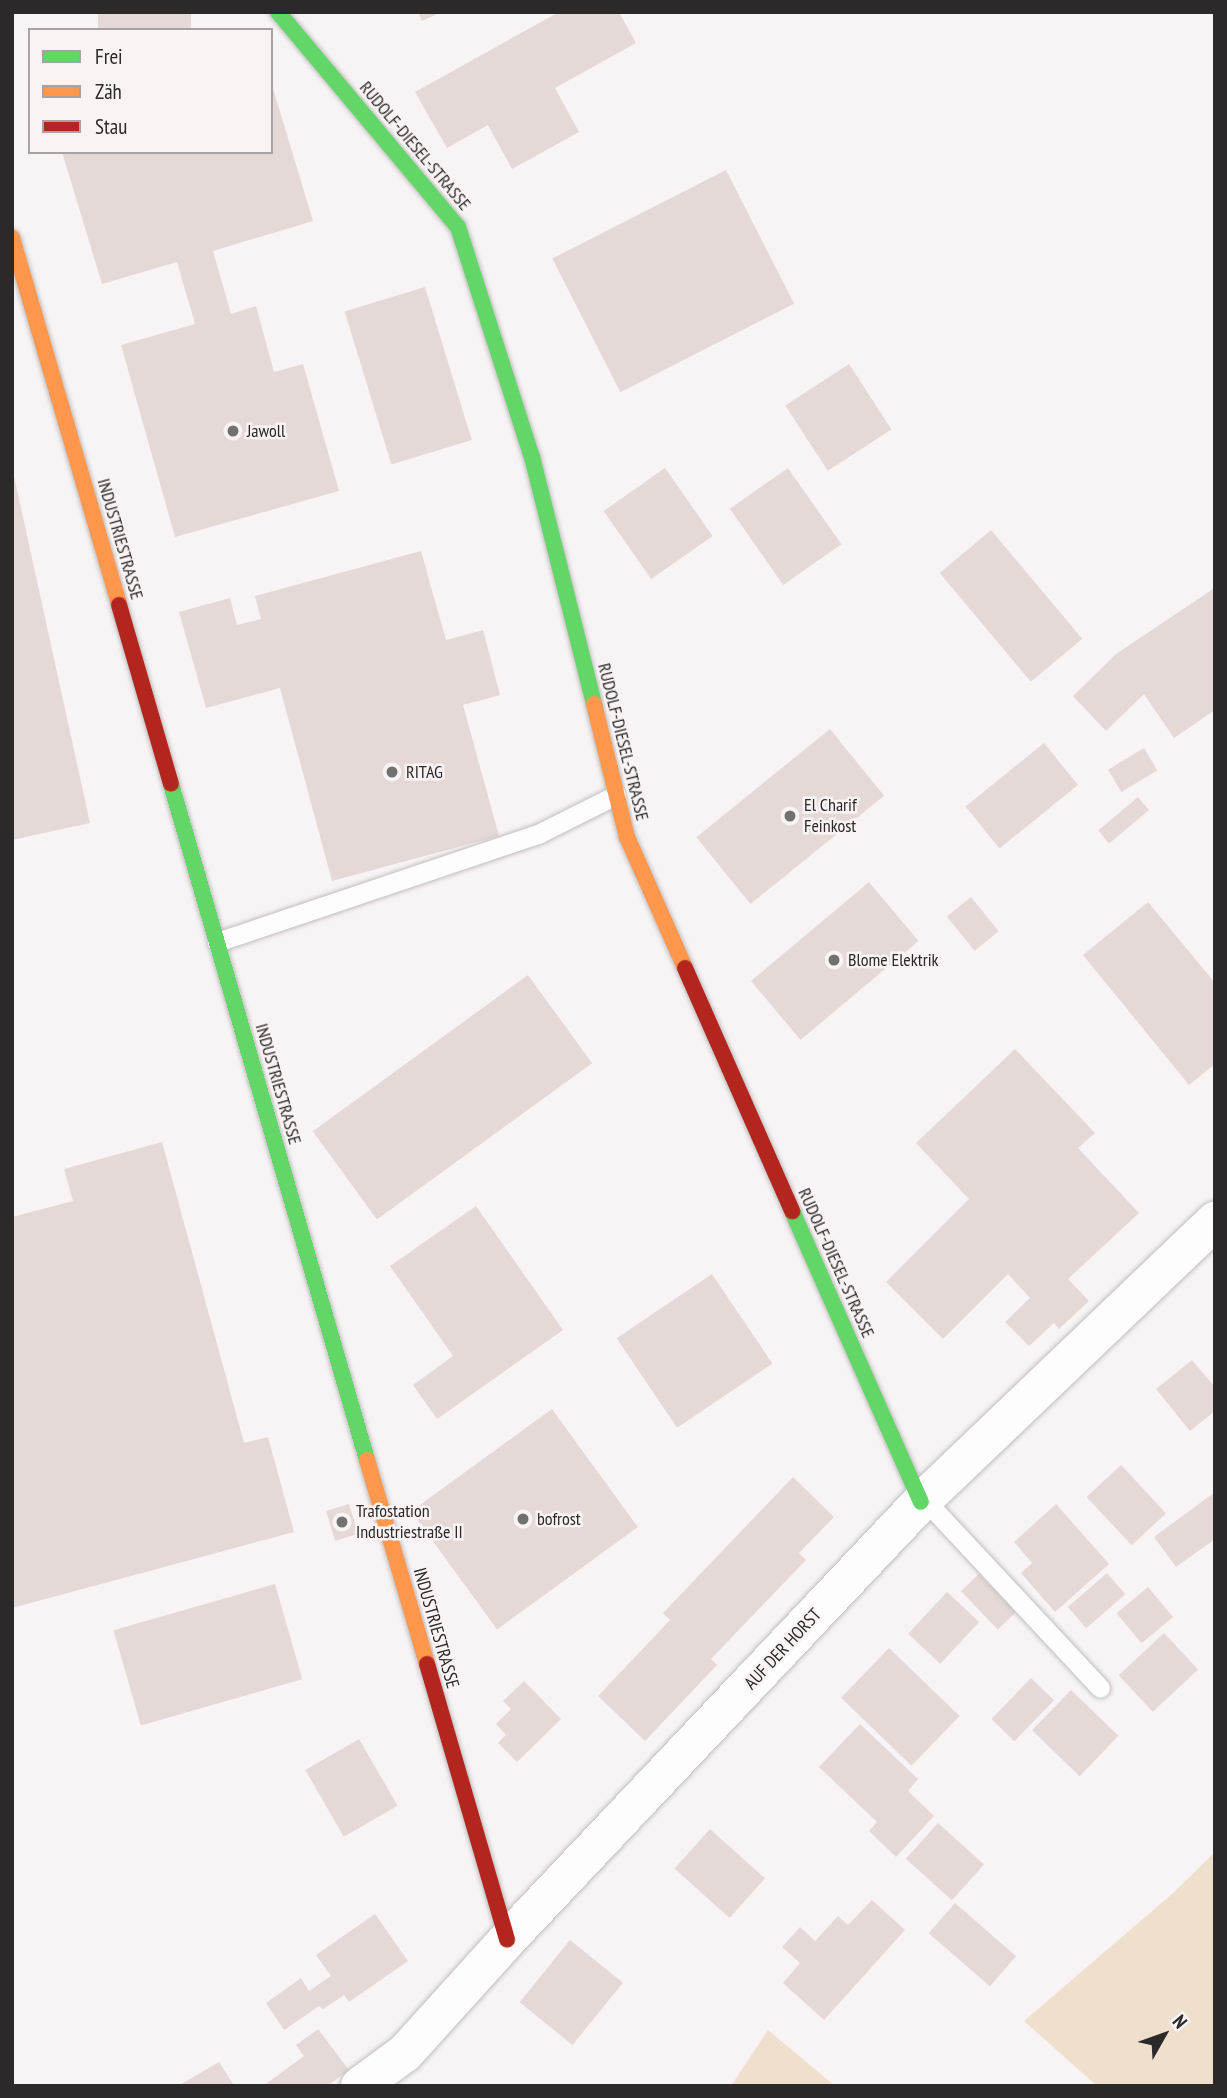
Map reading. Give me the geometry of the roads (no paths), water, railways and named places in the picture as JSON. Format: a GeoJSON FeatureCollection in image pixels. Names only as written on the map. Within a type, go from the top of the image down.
{"type":"FeatureCollection","features":[{"type":"Feature","properties":{"kind":"street","name":"RUDOLF-DIESEL-STRASSE"},"geometry":{"type":"LineString","coordinates":[[278,12],[458,227],[532,457],[627,837],[923,1501]]}},
{"type":"Feature","properties":{"kind":"street","name":"INDUSTRIESTRASSE"},"geometry":{"type":"LineString","coordinates":[[12,239],[507,1940]]}},
{"type":"Feature","properties":{"kind":"street","name":"AUF DER HORST"},"geometry":{"type":"LineString","coordinates":[[360,2086],[405,2053],[507,1940],[923,1501],[1215,1221]]}},
{"type":"Feature","properties":{"kind":"lane"},"geometry":{"type":"LineString","coordinates":[[217,943],[538,834],[617,795]]}},
{"type":"Feature","properties":{"kind":"lane"},"geometry":{"type":"LineString","coordinates":[[923,1501],[1100,1688]]}},
{"type":"Feature","properties":{"kind":"place","name":"Jawoll"},"geometry":{"type":"Point","coordinates":[233,431]}},
{"type":"Feature","properties":{"kind":"place","name":"RITAG"},"geometry":{"type":"Point","coordinates":[392,772]}},
{"type":"Feature","properties":{"kind":"place","name":"El Charif Feinkost"},"geometry":{"type":"Point","coordinates":[790,816]}},
{"type":"Feature","properties":{"kind":"place","name":"Blome Elektrik"},"geometry":{"type":"Point","coordinates":[834,960]}},
{"type":"Feature","properties":{"kind":"place","name":"bofrost"},"geometry":{"type":"Point","coordinates":[523,1519]}},
{"type":"Feature","properties":{"kind":"place","name":"Trafostation Industriestraße II"},"geometry":{"type":"Point","coordinates":[342,1522]}}]}
